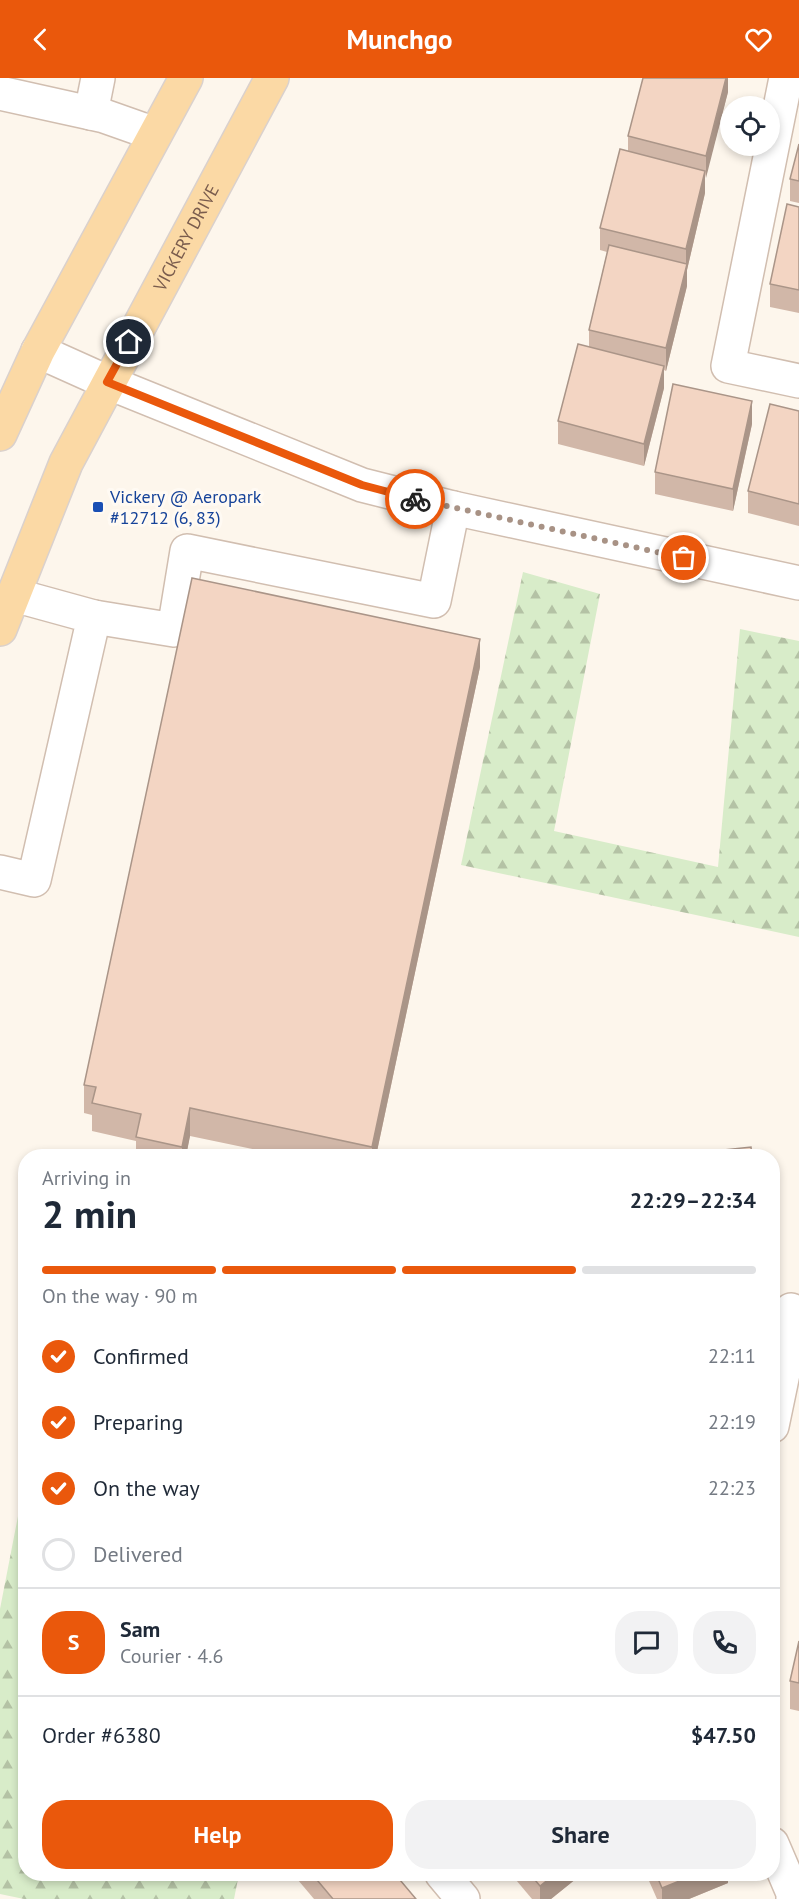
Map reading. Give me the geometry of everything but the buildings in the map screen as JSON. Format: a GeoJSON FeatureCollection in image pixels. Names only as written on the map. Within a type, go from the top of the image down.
{"type":"FeatureCollection","features":[{"type":"Feature","properties":{"kind":"main road"},"geometry":{"type":"LineString","coordinates":[[0,434],[38,351],[186,78]]}},
{"type":"Feature","properties":{"kind":"main road","name":"VICKERY DRIVE"},"geometry":{"type":"LineString","coordinates":[[0,630],[66,463],[107,382],[272,78]]}},
{"type":"Feature","properties":{"kind":"street"},"geometry":{"type":"LineString","coordinates":[[91,113],[98,78]]}},
{"type":"Feature","properties":{"kind":"street"},"geometry":{"type":"LineString","coordinates":[[786,78],[728,366],[799,381]]}},
{"type":"Feature","properties":{"kind":"street"},"geometry":{"type":"LineString","coordinates":[[0,93],[91,113],[155,134]]}},
{"type":"Feature","properties":{"kind":"street"},"geometry":{"type":"LineString","coordinates":[[38,351],[107,382],[362,485],[453,508],[799,584]]}},
{"type":"Feature","properties":{"kind":"street"},"geometry":{"type":"LineString","coordinates":[[14,595],[94,617],[174,630],[187,551],[434,601],[453,508]]}},
{"type":"Feature","properties":{"kind":"street"},"geometry":{"type":"LineString","coordinates":[[0,872],[34,880],[94,617]]}},
{"type":"Feature","properties":{"kind":"street"},"geometry":{"type":"LineString","coordinates":[[780,1388],[790,1340],[788,1311]]}},
{"type":"Feature","properties":{"kind":"street"},"geometry":{"type":"LineString","coordinates":[[780,1863],[793,1893],[793,1899]]}},
{"type":"Feature","properties":{"kind":"street"},"geometry":{"type":"LineString","coordinates":[[448,1881],[463,1899]]}},
{"type":"Feature","properties":{"kind":"green space"},"geometry":{"type":"Polygon","coordinates":[[[523,572],[600,594],[554,831],[718,867],[740,629],[799,641],[799,937],[461,865],[523,572]]]}},
{"type":"Feature","properties":{"kind":"green space"},"geometry":{"type":"Polygon","coordinates":[[[18,1516],[18,1881],[238,1881],[234,1899],[24,1899],[0,1894],[0,1609],[18,1516]]]}},
{"type":"Feature","properties":{"kind":"way so far"},"geometry":{"type":"LineString","coordinates":[[415,499],[684,558]]}},
{"type":"Feature","properties":{"kind":"place","name":"Vickery @ Aeropark #12712 (6, 83)"},"geometry":{"type":"Point","coordinates":[98,507]}},
{"type":"Feature","properties":{"kind":"route"},"geometry":{"type":"LineString","coordinates":[[129,342],[107,382],[362,485],[415,499]]}}]}
